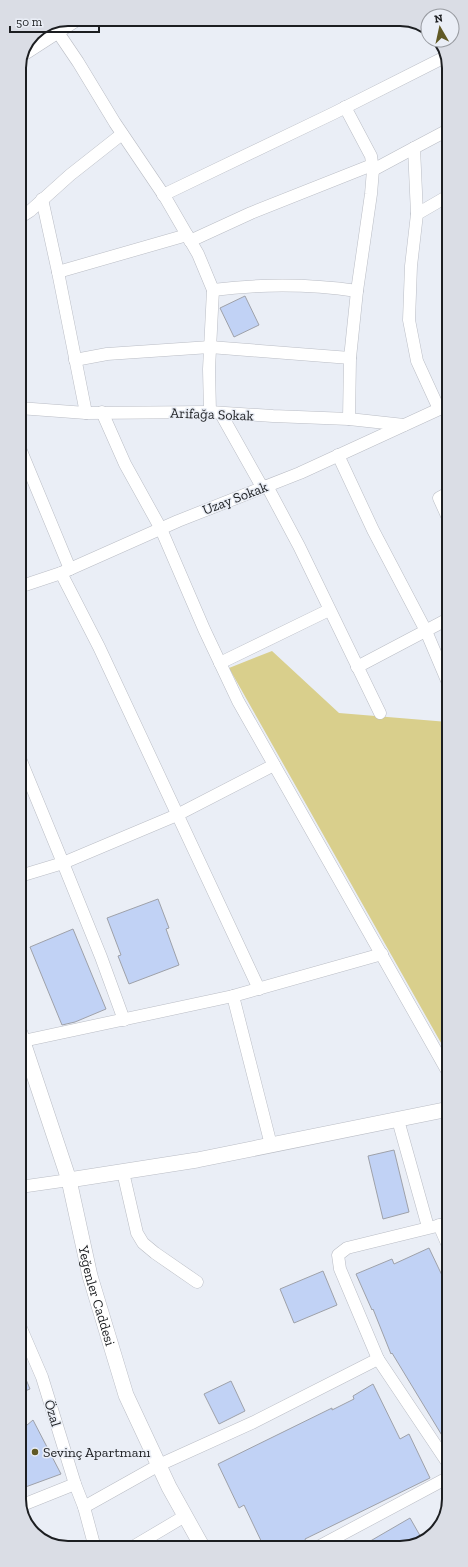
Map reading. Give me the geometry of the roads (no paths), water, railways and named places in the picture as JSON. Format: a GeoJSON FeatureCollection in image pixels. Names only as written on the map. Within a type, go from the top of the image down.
{"type":"FeatureCollection","features":[{"type":"Feature","properties":{"kind":"street"},"geometry":{"type":"LineString","coordinates":[[33,45],[65,26]]}},
{"type":"Feature","properties":{"kind":"street"},"geometry":{"type":"LineString","coordinates":[[57,32],[78,62],[122,134],[163,195],[198,254],[213,290],[209,369],[215,413],[265,486],[299,546],[380,714]]}},
{"type":"Feature","properties":{"kind":"street"},"geometry":{"type":"LineString","coordinates":[[163,195],[441,60]]}},
{"type":"Feature","properties":{"kind":"street"},"geometry":{"type":"LineString","coordinates":[[345,107],[370,156],[373,167],[371,194],[357,291],[350,358],[349,419]]}},
{"type":"Feature","properties":{"kind":"street"},"geometry":{"type":"LineString","coordinates":[[58,272],[189,238],[373,167],[442,133]]}},
{"type":"Feature","properties":{"kind":"street"},"geometry":{"type":"LineString","coordinates":[[26,212],[70,174],[122,134]]}},
{"type":"Feature","properties":{"kind":"street"},"geometry":{"type":"LineString","coordinates":[[414,148],[417,214],[410,266],[409,320],[417,361],[442,404]]}},
{"type":"Feature","properties":{"kind":"street"},"geometry":{"type":"LineString","coordinates":[[42,199],[86,413]]}},
{"type":"Feature","properties":{"kind":"street"},"geometry":{"type":"LineString","coordinates":[[417,214],[442,199]]}},
{"type":"Feature","properties":{"kind":"street"},"geometry":{"type":"LineString","coordinates":[[213,290],[242,286],[331,287],[357,291]]}},
{"type":"Feature","properties":{"kind":"street"},"geometry":{"type":"LineString","coordinates":[[75,360],[107,354],[210,347],[350,358]]}},
{"type":"Feature","properties":{"kind":"street","name":"Uzay Sokak"},"geometry":{"type":"LineString","coordinates":[[26,585],[66,571],[161,528],[300,473],[442,408]]}},
{"type":"Feature","properties":{"kind":"street","name":"Arifağa Sokak"},"geometry":{"type":"LineString","coordinates":[[26,409],[86,413],[215,413],[349,419],[404,425]]}},
{"type":"Feature","properties":{"kind":"street"},"geometry":{"type":"LineString","coordinates":[[102,412],[125,464],[161,528],[238,702],[442,1061]]}},
{"type":"Feature","properties":{"kind":"street"},"geometry":{"type":"LineString","coordinates":[[338,455],[380,544],[426,631],[442,669]]}},
{"type":"Feature","properties":{"kind":"street"},"geometry":{"type":"LineString","coordinates":[[26,465],[66,571],[99,647],[259,989]]}},
{"type":"Feature","properties":{"kind":"street"},"geometry":{"type":"LineString","coordinates":[[442,496],[439,498],[442,505]]}},
{"type":"Feature","properties":{"kind":"street"},"geometry":{"type":"LineString","coordinates":[[220,663],[329,610]]}},
{"type":"Feature","properties":{"kind":"street"},"geometry":{"type":"LineString","coordinates":[[357,667],[442,622]]}},
{"type":"Feature","properties":{"kind":"street"},"geometry":{"type":"LineString","coordinates":[[26,874],[63,862],[177,815],[274,765]]}},
{"type":"Feature","properties":{"kind":"street"},"geometry":{"type":"LineString","coordinates":[[26,771],[101,957],[124,1020]]}},
{"type":"Feature","properties":{"kind":"street"},"geometry":{"type":"LineString","coordinates":[[26,1036],[124,1020],[233,996],[382,954]]}},
{"type":"Feature","properties":{"kind":"street"},"geometry":{"type":"LineString","coordinates":[[233,996],[271,1145]]}},
{"type":"Feature","properties":{"kind":"street","name":"Yeğenler Caddesi"},"geometry":{"type":"LineString","coordinates":[[26,1052],[69,1180],[90,1276],[126,1395],[159,1465],[199,1541]]}},
{"type":"Feature","properties":{"kind":"street"},"geometry":{"type":"LineString","coordinates":[[26,1186],[197,1160],[442,1111]]}},
{"type":"Feature","properties":{"kind":"street"},"geometry":{"type":"LineString","coordinates":[[398,1120],[439,1225],[347,1248],[338,1255],[340,1269],[378,1359],[442,1455]]}},
{"type":"Feature","properties":{"kind":"street"},"geometry":{"type":"LineString","coordinates":[[123,1172],[137,1233],[143,1243],[197,1282]]}},
{"type":"Feature","properties":{"kind":"street","name":"Özal"},"geometry":{"type":"LineString","coordinates":[[26,1340],[42,1376],[75,1484],[84,1507],[93,1541]]}},
{"type":"Feature","properties":{"kind":"street"},"geometry":{"type":"LineString","coordinates":[[84,1507],[159,1465],[254,1422],[378,1359]]}},
{"type":"Feature","properties":{"kind":"street"},"geometry":{"type":"LineString","coordinates":[[329,1541],[442,1481]]}},
{"type":"Feature","properties":{"kind":"street"},"geometry":{"type":"LineString","coordinates":[[26,1503],[75,1484]]}},
{"type":"Feature","properties":{"kind":"street"},"geometry":{"type":"LineString","coordinates":[[143,1541],[185,1516]]}},
{"type":"Feature","properties":{"kind":"place","name":"Sevinç Apartmanı"},"geometry":{"type":"Point","coordinates":[35,1452]}}]}
